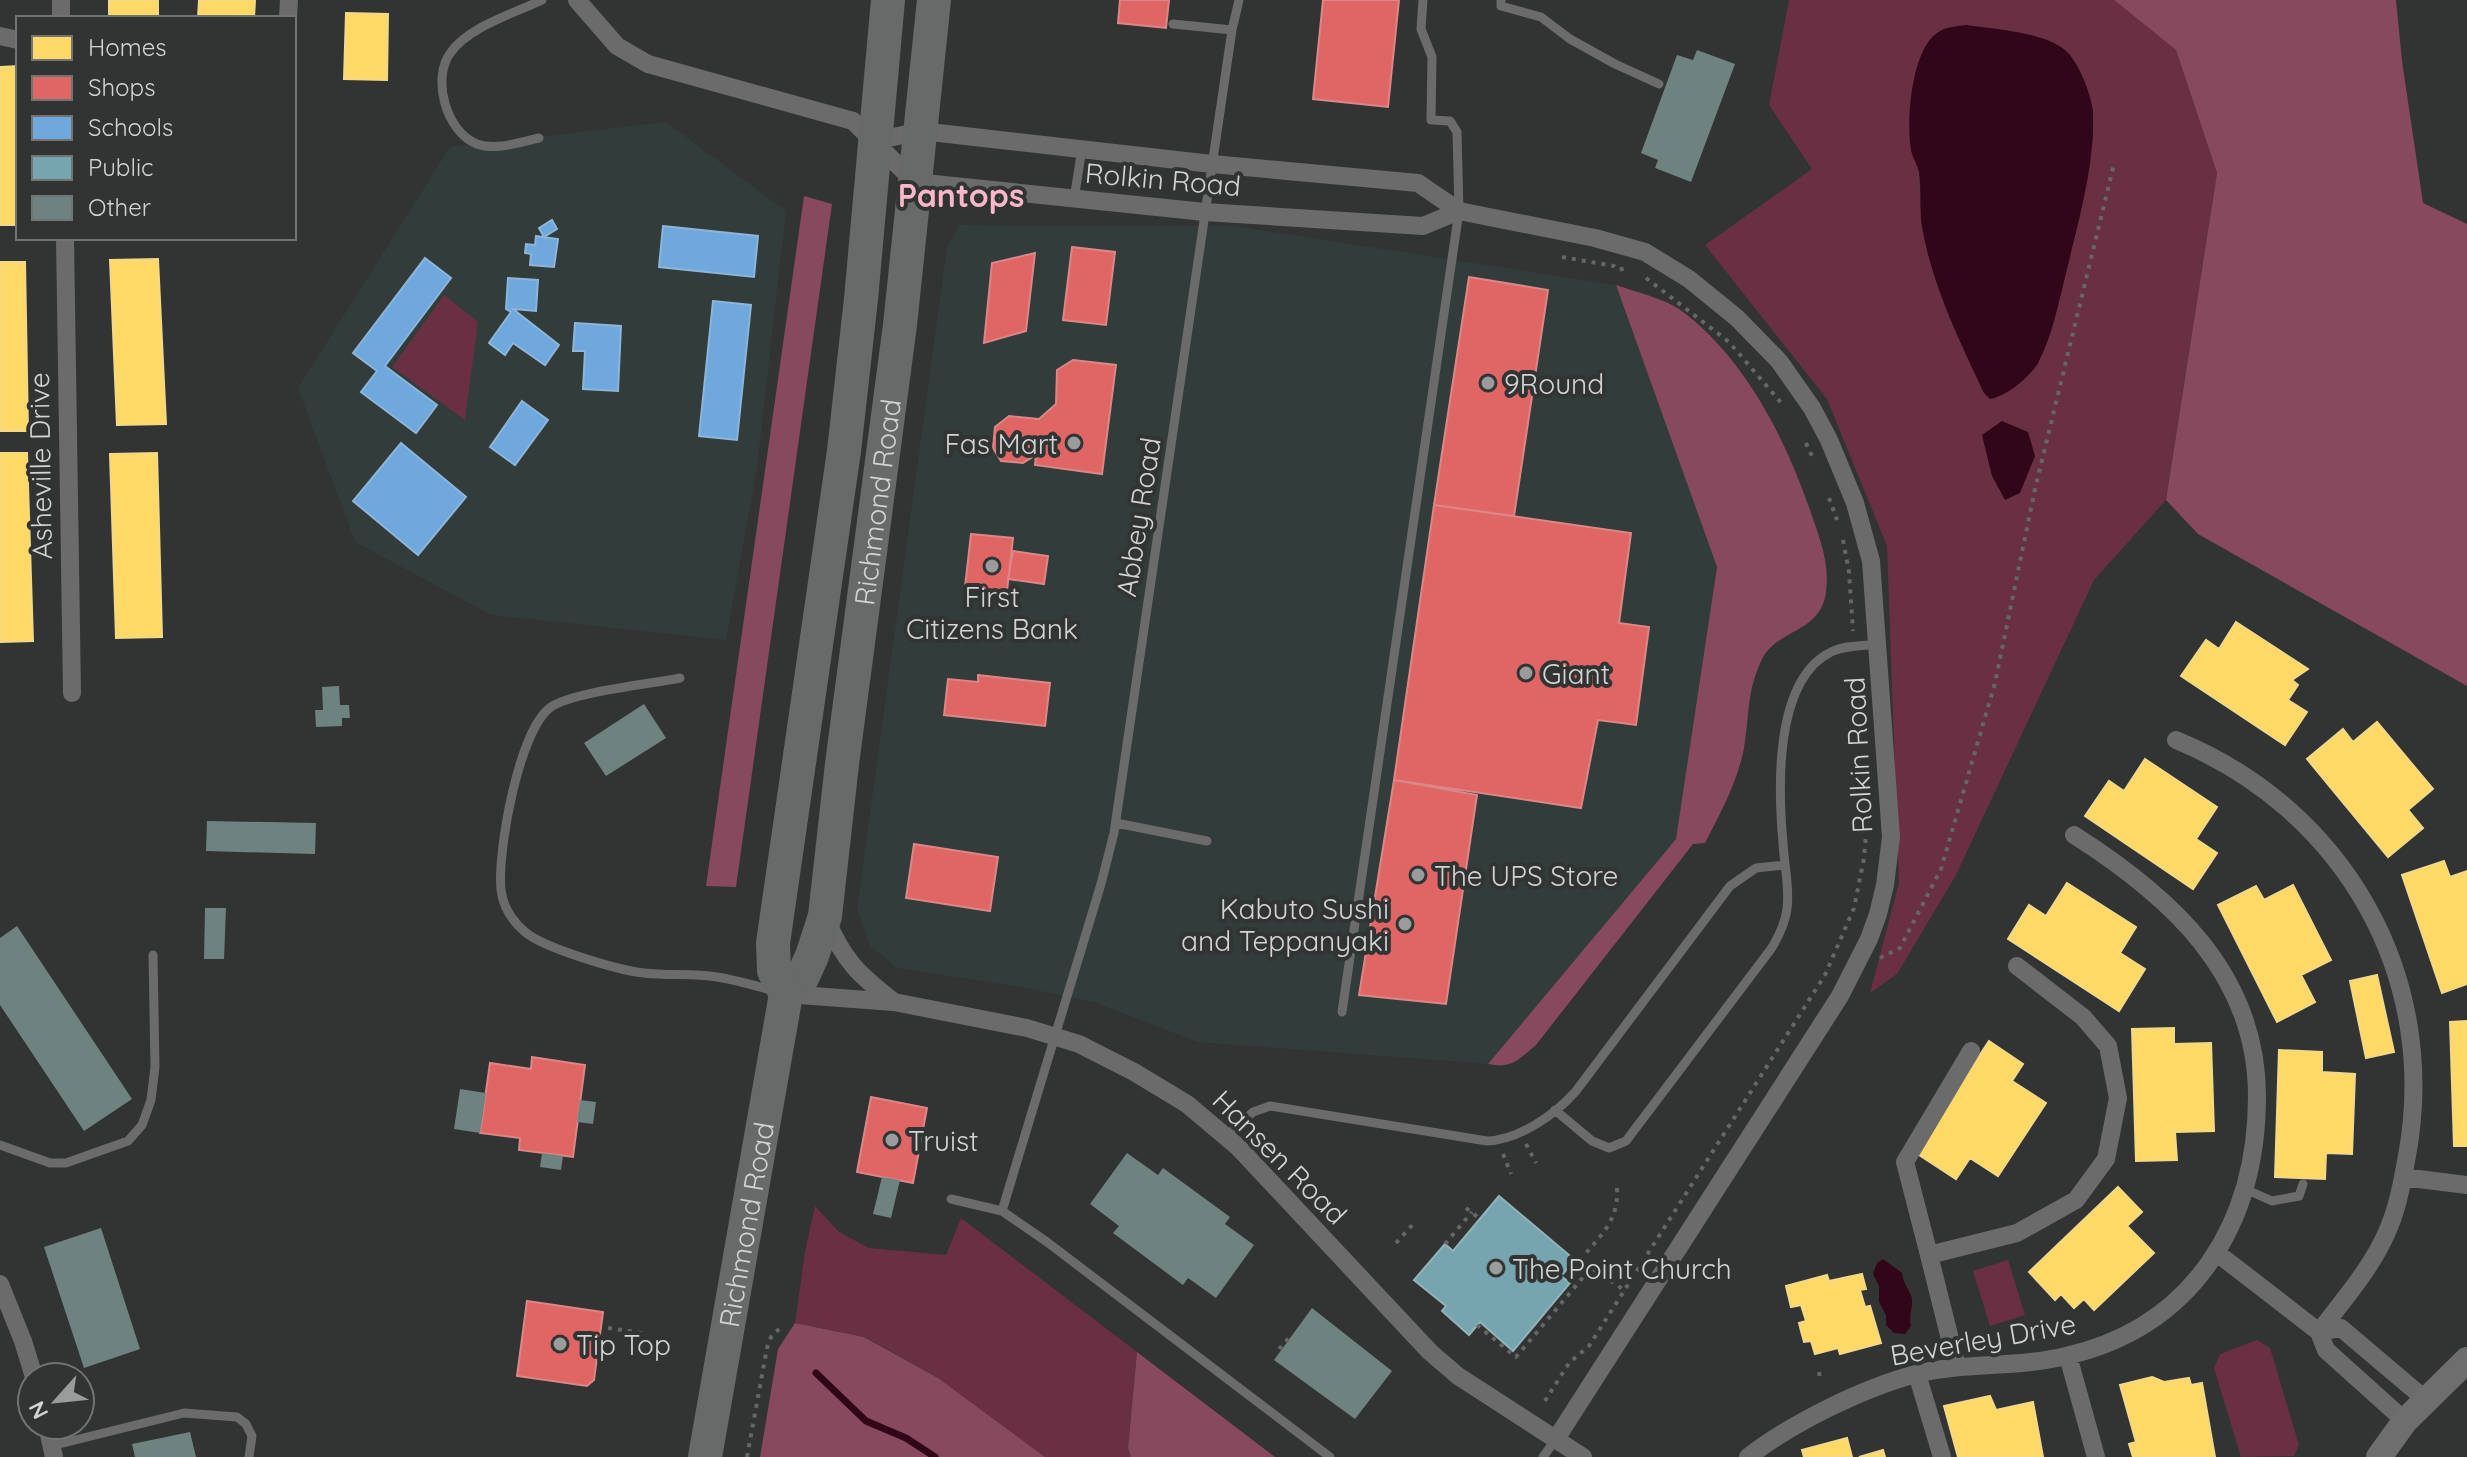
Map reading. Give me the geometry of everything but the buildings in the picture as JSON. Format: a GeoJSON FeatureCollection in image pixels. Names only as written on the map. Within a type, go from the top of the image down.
{"type":"FeatureCollection","features":[{"type":"Feature","properties":{"kind":"highway","name":"Richmond Road"},"geometry":{"type":"LineString","coordinates":[[786,994],[774,971],[773,943],[844,451],[888,0]]}},
{"type":"Feature","properties":{"kind":"highway","name":"Richmond Road"},"geometry":{"type":"LineString","coordinates":[[705,1457],[786,994],[802,978],[825,916],[842,764],[875,529],[934,0]]}},
{"type":"Feature","properties":{"kind":"street"},"geometry":{"type":"LineString","coordinates":[[577,0],[617,46],[648,64],[853,121],[915,182]]}},
{"type":"Feature","properties":{"kind":"street","name":"Rolkin Road"},"geometry":{"type":"LineString","coordinates":[[875,141],[921,131],[1212,164],[1418,183],[1459,211],[1595,238],[1645,252],[1712,296],[1761,341],[1812,408],[1851,490],[1871,561],[1891,812],[1891,848],[1878,914],[1853,972],[1556,1439]]}},
{"type":"Feature","properties":{"kind":"street","name":"Rolkin Road"},"geometry":{"type":"LineString","coordinates":[[915,182],[1205,212],[1423,226],[1459,211]]}},
{"type":"Feature","properties":{"kind":"street","name":"Asheville Drive"},"geometry":{"type":"LineString","coordinates":[[65,240],[72,693]]}},
{"type":"Feature","properties":{"kind":"street"},"geometry":{"type":"LineString","coordinates":[[2176,740],[2223,762],[2287,806],[2334,856],[2379,929],[2405,1003],[2412,1045],[2414,1088],[2411,1131],[2399,1199],[2379,1248],[2319,1332]]}},
{"type":"Feature","properties":{"kind":"street","name":"Beverley Drive"},"geometry":{"type":"LineString","coordinates":[[1748,1457],[1766,1443],[1864,1392],[1917,1374],[1957,1367],[2031,1363],[2104,1345],[2168,1307],[2198,1279],[2217,1253],[2241,1206],[2252,1166],[2257,1124],[2257,1082],[2251,1041],[2224,976],[2203,943],[2177,913],[2146,885],[2074,835]]}},
{"type":"Feature","properties":{"kind":"street"},"geometry":{"type":"LineString","coordinates":[[825,916],[838,946],[859,974],[894,1002]]}},
{"type":"Feature","properties":{"kind":"street"},"geometry":{"type":"LineString","coordinates":[[1929,1255],[2017,1233],[2076,1200],[2106,1159],[2118,1098],[2108,1046],[2083,1017],[2017,966]]}},
{"type":"Feature","properties":{"kind":"street","name":"Hansen Road"},"geometry":{"type":"LineString","coordinates":[[786,994],[894,1002],[1054,1035],[1134,1072],[1187,1104],[1226,1137],[1430,1352],[1458,1376],[1583,1457]]}},
{"type":"Feature","properties":{"kind":"street"},"geometry":{"type":"LineString","coordinates":[[1957,1367],[1905,1162],[1971,1051]]}},
{"type":"Feature","properties":{"kind":"street"},"geometry":{"type":"LineString","coordinates":[[2403,1177],[2467,1185]]}},
{"type":"Feature","properties":{"kind":"street"},"geometry":{"type":"LineString","coordinates":[[2217,1253],[2319,1332],[2326,1350],[2405,1421]]}},
{"type":"Feature","properties":{"kind":"street"},"geometry":{"type":"LineString","coordinates":[[0,1284],[29,1361]]}},
{"type":"Feature","properties":{"kind":"street"},"geometry":{"type":"LineString","coordinates":[[2319,1332],[2341,1328],[2426,1400]]}},
{"type":"Feature","properties":{"kind":"street"},"geometry":{"type":"LineString","coordinates":[[2068,1356],[2096,1457]]}},
{"type":"Feature","properties":{"kind":"street"},"geometry":{"type":"LineString","coordinates":[[2379,1457],[2405,1421],[2467,1360]]}},
{"type":"Feature","properties":{"kind":"street"},"geometry":{"type":"LineString","coordinates":[[1917,1374],[1942,1457]]}},
{"type":"Feature","properties":{"kind":"street"},"geometry":{"type":"LineString","coordinates":[[1766,1443],[1780,1457]]}},
{"type":"Feature","properties":{"kind":"lane"},"geometry":{"type":"LineString","coordinates":[[539,138],[496,146],[476,144],[454,123],[443,93],[442,73],[449,54],[462,41],[542,0]]}},
{"type":"Feature","properties":{"kind":"lane","name":"Abbey Road"},"geometry":{"type":"LineString","coordinates":[[1002,1211],[1101,884],[1116,823],[1232,30],[1239,0]]}},
{"type":"Feature","properties":{"kind":"lane"},"geometry":{"type":"LineString","coordinates":[[1342,1012],[1459,211],[1457,132],[1450,121],[1431,120],[1432,57],[1421,29],[1423,0]]}},
{"type":"Feature","properties":{"kind":"lane"},"geometry":{"type":"LineString","coordinates":[[1501,3],[1541,17],[1603,58],[1659,84]]}},
{"type":"Feature","properties":{"kind":"lane"},"geometry":{"type":"LineString","coordinates":[[1173,24],[1232,30]]}},
{"type":"Feature","properties":{"kind":"lane"},"geometry":{"type":"LineString","coordinates":[[1074,199],[1082,149]]}},
{"type":"Feature","properties":{"kind":"lane"},"geometry":{"type":"LineString","coordinates":[[1555,1110],[1592,1141],[1604,1147],[1614,1147],[1631,1137],[1777,940],[1788,904],[1781,782],[1793,695],[1807,670],[1828,653],[1842,648],[1879,644]]}},
{"type":"Feature","properties":{"kind":"lane"},"geometry":{"type":"LineString","coordinates":[[680,678],[563,700],[541,716],[533,730],[510,799],[502,849],[501,890],[506,909],[524,931],[551,948],[642,973],[715,976],[786,994]]}},
{"type":"Feature","properties":{"kind":"lane"},"geometry":{"type":"LineString","coordinates":[[1116,823],[1207,841]]}},
{"type":"Feature","properties":{"kind":"lane"},"geometry":{"type":"LineString","coordinates":[[1226,1137],[1253,1112],[1270,1106],[1487,1141],[1520,1132],[1555,1110],[1576,1091],[1730,886],[1756,868],[1785,865]]}},
{"type":"Feature","properties":{"kind":"lane"},"geometry":{"type":"LineString","coordinates":[[0,1145],[50,1163],[66,1163],[128,1141],[142,1125],[151,1100],[155,1067],[153,955]]}},
{"type":"Feature","properties":{"kind":"lane"},"geometry":{"type":"LineString","coordinates":[[2245,1189],[2272,1201],[2299,1196],[2303,1184]]}},
{"type":"Feature","properties":{"kind":"lane"},"geometry":{"type":"LineString","coordinates":[[951,1199],[1002,1211],[1330,1457]]}},
{"type":"Feature","properties":{"kind":"lane"},"geometry":{"type":"LineString","coordinates":[[53,1451],[184,1413],[237,1417],[246,1424],[252,1436],[249,1457]]}},
{"type":"Feature","properties":{"kind":"lane"},"geometry":{"type":"LineString","coordinates":[[1543,1457],[1556,1439]]}},
{"type":"Feature","properties":{"kind":"path"},"geometry":{"type":"LineString","coordinates":[[1853,972],[1900,948],[1941,869],[1995,683],[2035,489],[2114,164]]}},
{"type":"Feature","properties":{"kind":"path"},"geometry":{"type":"LineString","coordinates":[[1562,257],[1614,266],[1619,270],[1633,269],[1729,342],[1791,415]]}},
{"type":"Feature","properties":{"kind":"path"},"geometry":{"type":"LineString","coordinates":[[1802,435],[1815,464]]}},
{"type":"Feature","properties":{"kind":"path"},"geometry":{"type":"LineString","coordinates":[[1825,488],[1839,525]]}},
{"type":"Feature","properties":{"kind":"path"},"geometry":{"type":"LineString","coordinates":[[1841,534],[1849,572],[1853,632]]}},
{"type":"Feature","properties":{"kind":"path"},"geometry":{"type":"LineString","coordinates":[[1545,1401],[1569,1363],[1587,1349],[1627,1292],[1831,963],[1851,918],[1857,893],[1864,858],[1868,801]]}},
{"type":"Feature","properties":{"kind":"path"},"geometry":{"type":"LineString","coordinates":[[1498,1140],[1511,1174]]}},
{"type":"Feature","properties":{"kind":"path"},"geometry":{"type":"LineString","coordinates":[[1617,1188],[1618,1208],[1614,1217],[1580,1260],[1627,1292]]}},
{"type":"Feature","properties":{"kind":"path"},"geometry":{"type":"LineString","coordinates":[[1466,1208],[1480,1219]]}},
{"type":"Feature","properties":{"kind":"path"},"geometry":{"type":"LineString","coordinates":[[1445,1244],[1472,1212]]}},
{"type":"Feature","properties":{"kind":"path"},"geometry":{"type":"LineString","coordinates":[[1396,1243],[1416,1221]]}},
{"type":"Feature","properties":{"kind":"path"},"geometry":{"type":"LineString","coordinates":[[1477,1325],[1516,1357],[1590,1269]]}},
{"type":"Feature","properties":{"kind":"path"},"geometry":{"type":"LineString","coordinates":[[747,1457],[767,1348],[771,1337],[782,1326]]}},
{"type":"Feature","properties":{"kind":"path"},"geometry":{"type":"LineString","coordinates":[[608,1328],[642,1333]]}},
{"type":"Feature","properties":{"kind":"path"},"geometry":{"type":"LineString","coordinates":[[1279,1349],[1289,1338]]}},
{"type":"Feature","properties":{"kind":"shaded area"},"geometry":{"type":"Polygon","coordinates":[[[1789,0],[2114,0],[2176,50],[2217,173],[2166,500],[2094,580],[1956,875],[1897,974],[1870,993],[1899,883],[1887,546],[1827,399],[1705,245],[1812,169],[1769,105],[1789,0]],[[1966,25],[1913,87],[1910,126],[1912,153],[1919,171],[1922,227],[1946,309],[1984,393],[2037,366],[2060,297],[2078,222],[2093,139],[2093,108],[2048,40],[1966,25]]]}},
{"type":"Feature","properties":{"kind":"shaded area"},"geometry":{"type":"Polygon","coordinates":[[[2114,0],[2396,0],[2423,203],[2467,224],[2467,686],[2198,534],[2166,500],[2217,173],[2176,50],[2114,0]]]}},
{"type":"Feature","properties":{"kind":"shaded area"},"geometry":{"type":"Polygon","coordinates":[[[1966,25],[2019,32],[2045,39],[2066,51],[2080,70],[2093,112],[2085,191],[2048,341],[2038,363],[2017,386],[1990,399],[1984,393],[1956,332],[1932,270],[1922,227],[1919,172],[1910,142],[1912,90],[1921,55],[1937,33],[1966,25]]]}},
{"type":"Feature","properties":{"kind":"shaded area"},"geometry":{"type":"Polygon","coordinates":[[[666,122],[786,211],[757,468],[726,640],[491,615],[355,542],[298,388],[450,147],[666,122]]]}},
{"type":"Feature","properties":{"kind":"shaded area"},"geometry":{"type":"Polygon","coordinates":[[[804,196],[832,204],[736,887],[706,886],[804,196]]]}},
{"type":"Feature","properties":{"kind":"shaded area"},"geometry":{"type":"Polygon","coordinates":[[[959,225],[1235,226],[1616,285],[1717,567],[1676,839],[1488,1064],[1197,1042],[1097,1003],[1021,987],[897,968],[870,946],[857,909],[947,247],[959,225]]]}},
{"type":"Feature","properties":{"kind":"shaded area"},"geometry":{"type":"Polygon","coordinates":[[[1616,285],[1657,298],[1679,309],[1702,328],[1742,374],[1774,426],[1800,482],[1823,550],[1826,592],[1816,616],[1769,649],[1762,659],[1751,693],[1744,748],[1737,773],[1705,843],[1693,844],[1536,1045],[1509,1064],[1488,1064],[1676,839],[1717,567],[1616,285]]]}},
{"type":"Feature","properties":{"kind":"shaded area"},"geometry":{"type":"Polygon","coordinates":[[[444,295],[478,322],[465,420],[392,367],[444,295]]]}},
{"type":"Feature","properties":{"kind":"shaded area"},"geometry":{"type":"Polygon","coordinates":[[[2002,421],[2028,432],[2035,456],[2020,493],[2005,500],[1992,476],[1982,435],[2002,421]]]}},
{"type":"Feature","properties":{"kind":"shaded area"},"geometry":{"type":"Polygon","coordinates":[[[815,1206],[839,1232],[869,1248],[946,1255],[961,1218],[1137,1352],[1128,1448],[1131,1457],[1045,1457],[938,1378],[865,1337],[795,1323],[815,1206]]]}},
{"type":"Feature","properties":{"kind":"shaded area"},"geometry":{"type":"Polygon","coordinates":[[[1883,1259],[1902,1273],[1911,1296],[1911,1326],[1905,1334],[1894,1333],[1886,1325],[1886,1315],[1879,1302],[1879,1286],[1873,1274],[1877,1263],[1883,1259]]]}},
{"type":"Feature","properties":{"kind":"shaded area"},"geometry":{"type":"Polygon","coordinates":[[[2008,1260],[2025,1315],[1990,1326],[1973,1271],[2008,1260]]]}},
{"type":"Feature","properties":{"kind":"shaded area"},"geometry":{"type":"Polygon","coordinates":[[[795,1323],[864,1337],[938,1378],[1045,1457],[760,1457],[778,1349],[795,1323]]]}},
{"type":"Feature","properties":{"kind":"shaded area"},"geometry":{"type":"Polygon","coordinates":[[[2257,1340],[2270,1348],[2299,1445],[2294,1456],[2241,1457],[2214,1368],[2220,1354],[2257,1340]]]}},
{"type":"Feature","properties":{"kind":"shaded area"},"geometry":{"type":"Polygon","coordinates":[[[1137,1352],[1275,1457],[1131,1457],[1128,1448],[1137,1352]]]}},
{"type":"Feature","properties":{"kind":"waterway"},"geometry":{"type":"LineString","coordinates":[[816,1373],[866,1421],[906,1438],[935,1457]]}},
{"type":"Feature","properties":{"kind":"place","name":"9Round"},"geometry":{"type":"Point","coordinates":[1488,383]}},
{"type":"Feature","properties":{"kind":"place","name":"Fas Mart"},"geometry":{"type":"Point","coordinates":[1074,443]}},
{"type":"Feature","properties":{"kind":"place","name":"First Citizens Bank"},"geometry":{"type":"Point","coordinates":[992,566]}},
{"type":"Feature","properties":{"kind":"place","name":"Giant"},"geometry":{"type":"Point","coordinates":[1526,673]}},
{"type":"Feature","properties":{"kind":"place","name":"The UPS Store"},"geometry":{"type":"Point","coordinates":[1418,875]}},
{"type":"Feature","properties":{"kind":"place","name":"Kabuto Sushi and Teppanyaki"},"geometry":{"type":"Point","coordinates":[1405,924]}},
{"type":"Feature","properties":{"kind":"place","name":"Truist"},"geometry":{"type":"Point","coordinates":[892,1140]}},
{"type":"Feature","properties":{"kind":"place","name":"The Point Church"},"geometry":{"type":"Point","coordinates":[1496,1268]}},
{"type":"Feature","properties":{"kind":"place","name":"Tip Top"},"geometry":{"type":"Point","coordinates":[560,1344]}},
{"type":"Feature","properties":{"kind":"district","name":"Pantops"},"geometry":{"type":"Point","coordinates":[961,195]}}]}
